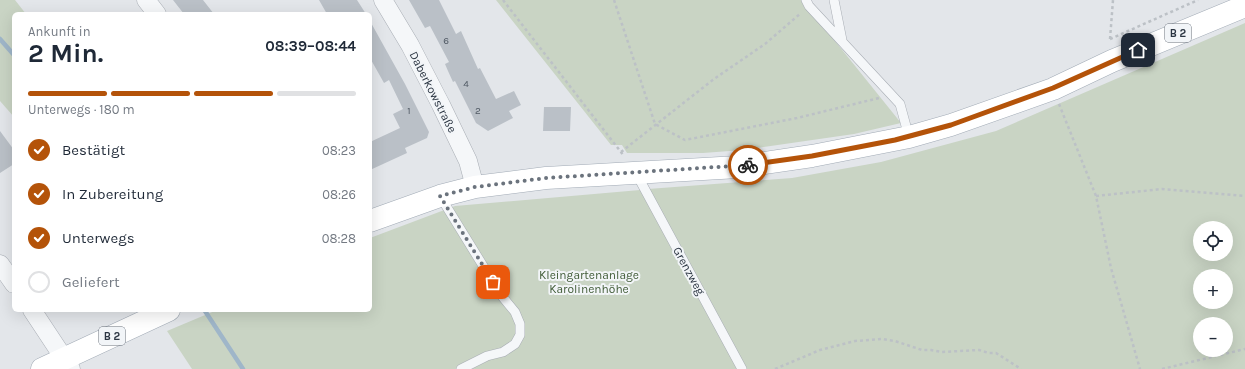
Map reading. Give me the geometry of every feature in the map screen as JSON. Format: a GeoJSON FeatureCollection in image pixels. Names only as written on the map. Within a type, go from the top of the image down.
{"type":"FeatureCollection","features":[{"type":"Feature","properties":{"kind":"main road","name":"B 2"},"geometry":{"type":"LineString","coordinates":[[372,220],[440,196],[475,187],[631,166],[738,167],[812,156],[909,137],[951,125],[1053,88],[1112,61],[1245,6]]}},
{"type":"Feature","properties":{"kind":"main road","name":"B 2"},"geometry":{"type":"LineString","coordinates":[[42,369],[68,364],[165,312]]}},
{"type":"Feature","properties":{"kind":"street"},"geometry":{"type":"LineString","coordinates":[[146,0],[155,12]]}},
{"type":"Feature","properties":{"kind":"street","name":"Daberkowstraße"},"geometry":{"type":"LineString","coordinates":[[383,0],[410,45],[441,105],[468,161],[475,187]]}},
{"type":"Feature","properties":{"kind":"street"},"geometry":{"type":"LineString","coordinates":[[0,264],[12,281]]}},
{"type":"Feature","properties":{"kind":"street"},"geometry":{"type":"LineString","coordinates":[[33,312],[68,364]]}},
{"type":"Feature","properties":{"kind":"lane"},"geometry":{"type":"LineString","coordinates":[[834,0],[842,42]]}},
{"type":"Feature","properties":{"kind":"lane"},"geometry":{"type":"LineString","coordinates":[[808,3],[900,104],[909,137]]}},
{"type":"Feature","properties":{"kind":"lane","name":"Grenzweg"},"geometry":{"type":"LineString","coordinates":[[631,166],[742,369]]}},
{"type":"Feature","properties":{"kind":"lane"},"geometry":{"type":"LineString","coordinates":[[440,196],[501,295],[515,312],[520,324],[520,335],[515,344],[503,352],[487,356],[461,369]]}},
{"type":"Feature","properties":{"kind":"path"},"geometry":{"type":"LineString","coordinates":[[503,0],[631,166]]}},
{"type":"Feature","properties":{"kind":"path"},"geometry":{"type":"LineString","coordinates":[[614,0],[655,124],[684,140],[797,118],[877,100],[888,92]]}},
{"type":"Feature","properties":{"kind":"path"},"geometry":{"type":"LineString","coordinates":[[1113,0],[1110,39],[1198,0]]}},
{"type":"Feature","properties":{"kind":"path"},"geometry":{"type":"LineString","coordinates":[[621,152],[714,79],[765,44],[808,3]]}},
{"type":"Feature","properties":{"kind":"path"},"geometry":{"type":"LineString","coordinates":[[1058,101],[1096,196],[1111,268],[1140,369]]}},
{"type":"Feature","properties":{"kind":"path"},"geometry":{"type":"LineString","coordinates":[[1096,196],[1162,189],[1245,196]]}},
{"type":"Feature","properties":{"kind":"path"},"geometry":{"type":"LineString","coordinates":[[775,369],[820,350],[855,341],[882,339],[896,341],[922,350],[942,352],[979,350],[989,354],[996,353],[1021,369]]}},
{"type":"Feature","properties":{"kind":"path"},"geometry":{"type":"LineString","coordinates":[[1162,369],[1245,349]]}},
{"type":"Feature","properties":{"kind":"green space"},"geometry":{"type":"Polygon","coordinates":[[[0,0],[15,0],[24,12],[12,12],[12,115],[0,101],[0,0]]]}},
{"type":"Feature","properties":{"kind":"green space"},"geometry":{"type":"Polygon","coordinates":[[[496,0],[802,0],[901,123],[854,134],[743,150],[703,153],[627,153],[622,145],[611,145],[496,0]]]}},
{"type":"Feature","properties":{"kind":"green space"},"geometry":{"type":"Polygon","coordinates":[[[1245,23],[1245,369],[742,369],[648,189],[792,178],[881,162],[996,131],[1245,23]]]}},
{"type":"Feature","properties":{"kind":"green space","name":"Kleingartenanlage Karolinenhöhe"},"geometry":{"type":"Polygon","coordinates":[[[640,190],[739,369],[192,369],[167,331],[212,312],[372,312],[372,237],[455,206],[640,190]]]}},
{"type":"Feature","properties":{"kind":"building"},"geometry":{"type":"Polygon","coordinates":[[[173,0],[203,0],[212,12],[182,12],[173,0]]]}},
{"type":"Feature","properties":{"kind":"building"},"geometry":{"type":"Polygon","coordinates":[[[319,0],[357,0],[365,12],[326,12],[319,0]]]}},
{"type":"Feature","properties":{"kind":"building"},"geometry":{"type":"Polygon","coordinates":[[[409,0],[439,0],[456,34],[461,31],[478,69],[480,68],[496,99],[514,91],[521,105],[509,111],[513,118],[488,131],[476,123],[455,81],[453,82],[445,64],[449,62],[430,26],[425,28],[409,0]]]}},
{"type":"Feature","properties":{"kind":"building"},"geometry":{"type":"Polygon","coordinates":[[[372,25],[405,84],[429,132],[427,138],[405,148],[407,153],[372,169],[372,141],[400,128],[393,114],[403,109],[389,80],[384,83],[372,62],[372,25]]]}},
{"type":"Feature","properties":{"kind":"building"},"geometry":{"type":"Polygon","coordinates":[[[544,107],[571,107],[570,131],[543,131],[544,107]]]}},
{"type":"Feature","properties":{"kind":"building"},"geometry":{"type":"Polygon","coordinates":[[[0,131],[12,147],[12,165],[0,173],[0,131]]]}},
{"type":"Feature","properties":{"kind":"waterway"},"geometry":{"type":"LineString","coordinates":[[0,39],[12,53]]}},
{"type":"Feature","properties":{"kind":"waterway"},"geometry":{"type":"LineString","coordinates":[[206,312],[243,369]]}},
{"type":"Feature","properties":{"kind":"way so far"},"geometry":{"type":"LineString","coordinates":[[493,282],[440,196],[475,187],[546,178],[738,167],[748,165]]}},
{"type":"Feature","properties":{"kind":"route"},"geometry":{"type":"LineString","coordinates":[[748,165],[812,156],[895,140],[951,125],[1053,88],[1138,50]]}}]}
